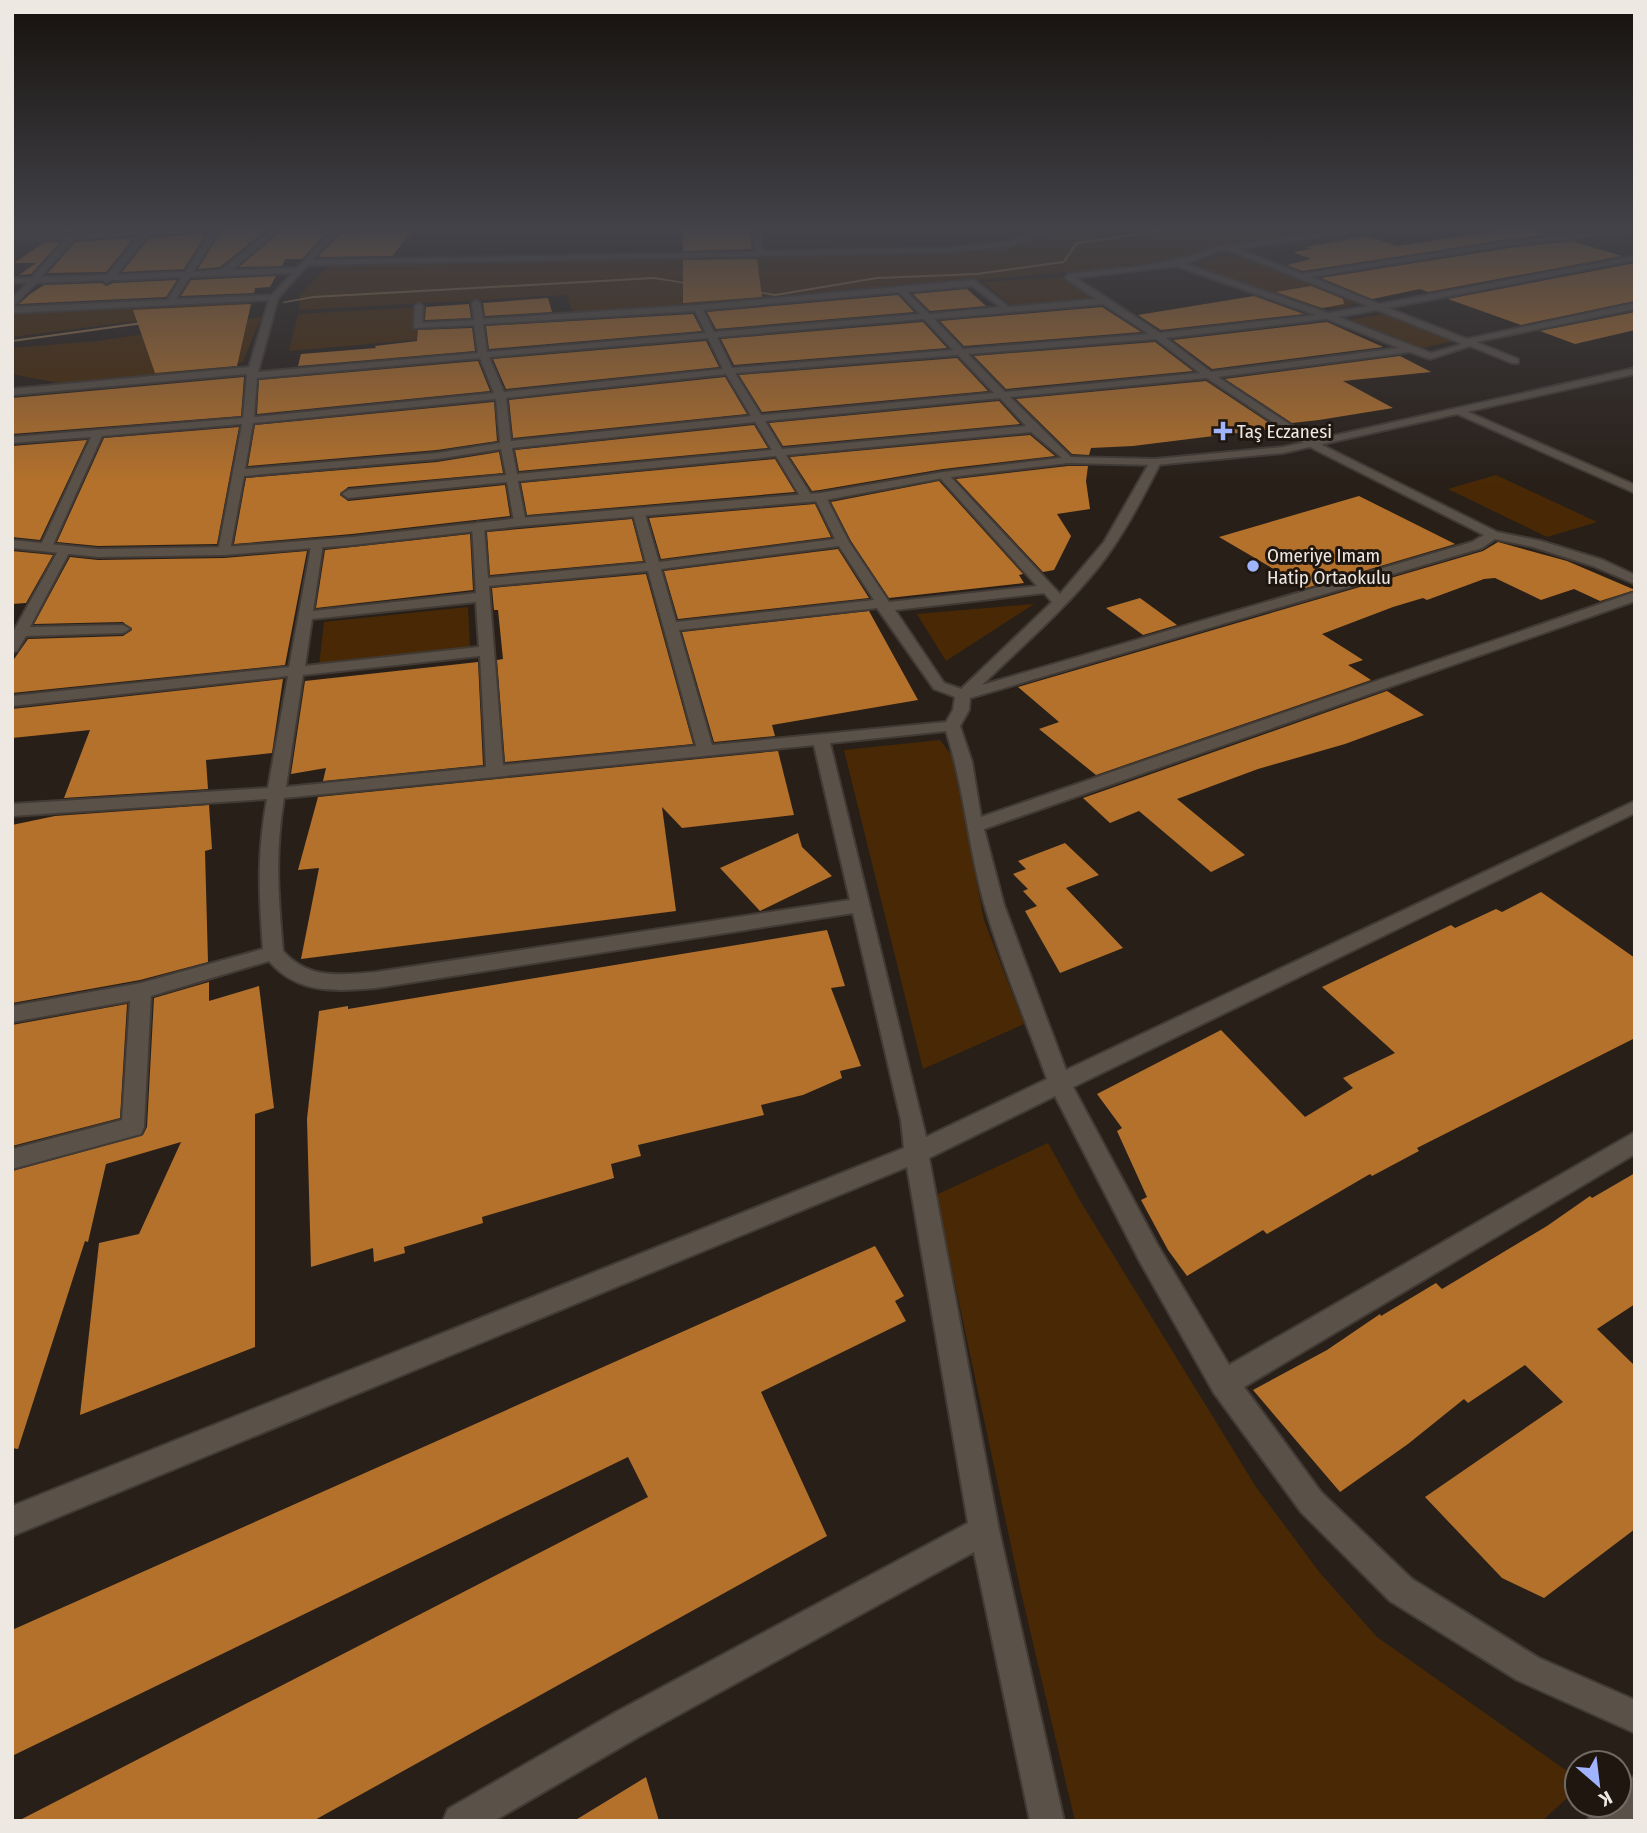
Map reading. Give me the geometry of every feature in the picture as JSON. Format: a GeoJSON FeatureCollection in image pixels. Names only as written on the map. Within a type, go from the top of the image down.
{"type":"FeatureCollection","features":[{"type":"Feature","properties":{"kind":"street"},"geometry":{"type":"LineString","coordinates":[[224,551],[248,420],[253,372],[270,313]]}},
{"type":"Feature","properties":{"kind":"street"},"geometry":{"type":"LineString","coordinates":[[418,313],[417,326],[627,313]]}},
{"type":"Feature","properties":{"kind":"street"},"geometry":{"type":"LineString","coordinates":[[477,313],[483,355],[501,396],[506,445],[520,522]]}},
{"type":"Feature","properties":{"kind":"street"},"geometry":{"type":"LineString","coordinates":[[700,313],[729,371],[778,452],[814,497],[883,605],[939,686],[963,695],[1463,549],[1493,535]]}},
{"type":"Feature","properties":{"kind":"street"},"geometry":{"type":"LineString","coordinates":[[922,313],[1068,460]]}},
{"type":"Feature","properties":{"kind":"street"},"geometry":{"type":"LineString","coordinates":[[12,392],[971,313]]}},
{"type":"Feature","properties":{"kind":"street"},"geometry":{"type":"LineString","coordinates":[[1122,313],[1209,375],[1314,445],[1493,535],[1536,544],[1598,563],[1635,580]]}},
{"type":"Feature","properties":{"kind":"street"},"geometry":{"type":"LineString","coordinates":[[1318,313],[1430,356],[1465,347],[1465,342]]}},
{"type":"Feature","properties":{"kind":"street"},"geometry":{"type":"LineString","coordinates":[[12,440],[501,396],[729,371],[1158,336],[1347,313]]}},
{"type":"Feature","properties":{"kind":"street"},"geometry":{"type":"LineString","coordinates":[[1392,313],[1515,360]]}},
{"type":"Feature","properties":{"kind":"street"},"geometry":{"type":"LineString","coordinates":[[1465,342],[1604,313]]}},
{"type":"Feature","properties":{"kind":"street"},"geometry":{"type":"LineString","coordinates":[[239,473],[437,456],[506,445],[1209,375],[1410,349]]}},
{"type":"Feature","properties":{"kind":"street"},"geometry":{"type":"LineString","coordinates":[[12,544],[64,551],[224,551],[317,544],[520,522],[639,514],[814,497],[943,475],[1068,460],[1155,461],[1314,445],[1635,371]]}},
{"type":"Feature","properties":{"kind":"street"},"geometry":{"type":"LineString","coordinates":[[1458,411],[1635,489]]}},
{"type":"Feature","properties":{"kind":"street"},"geometry":{"type":"LineString","coordinates":[[348,494],[1034,428]]}},
{"type":"Feature","properties":{"kind":"street"},"geometry":{"type":"LineString","coordinates":[[46,547],[98,433]]}},
{"type":"Feature","properties":{"kind":"street"},"geometry":{"type":"LineString","coordinates":[[1155,461],[1139,493],[1094,565],[1052,596],[1031,632],[963,695],[961,710],[952,726],[964,762],[974,826],[994,905],[1060,1084],[1148,1252],[1224,1383],[1311,1502],[1401,1590],[1528,1669],[1635,1717]]}},
{"type":"Feature","properties":{"kind":"street"},"geometry":{"type":"LineString","coordinates":[[943,475],[1052,596]]}},
{"type":"Feature","properties":{"kind":"street"},"geometry":{"type":"LineString","coordinates":[[639,514],[656,566],[669,627],[706,752]]}},
{"type":"Feature","properties":{"kind":"street"},"geometry":{"type":"LineString","coordinates":[[478,526],[480,590],[495,772]]}},
{"type":"Feature","properties":{"kind":"street"},"geometry":{"type":"LineString","coordinates":[[305,616],[843,542]]}},
{"type":"Feature","properties":{"kind":"street"},"geometry":{"type":"LineString","coordinates":[[317,544],[294,671],[268,843],[273,953],[288,972],[304,979],[330,983],[376,980],[860,905]]}},
{"type":"Feature","properties":{"kind":"street"},"geometry":{"type":"LineString","coordinates":[[12,648],[20,624],[64,551]]}},
{"type":"Feature","properties":{"kind":"street"},"geometry":{"type":"LineString","coordinates":[[669,627],[883,605],[1052,596]]}},
{"type":"Feature","properties":{"kind":"street"},"geometry":{"type":"LineString","coordinates":[[974,826],[1635,596]]}},
{"type":"Feature","properties":{"kind":"street"},"geometry":{"type":"LineString","coordinates":[[20,624],[123,629]]}},
{"type":"Feature","properties":{"kind":"street"},"geometry":{"type":"LineString","coordinates":[[12,701],[486,652]]}},
{"type":"Feature","properties":{"kind":"street"},"geometry":{"type":"LineString","coordinates":[[12,810],[277,793],[952,726]]}},
{"type":"Feature","properties":{"kind":"street"},"geometry":{"type":"LineString","coordinates":[[821,740],[912,1120],[984,1531],[1047,1821]]}},
{"type":"Feature","properties":{"kind":"street"},"geometry":{"type":"LineString","coordinates":[[12,1521],[916,1153],[1635,806]]}},
{"type":"Feature","properties":{"kind":"street"},"geometry":{"type":"LineString","coordinates":[[12,1014],[141,991],[273,953]]}},
{"type":"Feature","properties":{"kind":"street"},"geometry":{"type":"LineString","coordinates":[[12,1159],[134,1127],[141,991]]}},
{"type":"Feature","properties":{"kind":"street"},"geometry":{"type":"LineString","coordinates":[[1224,1383],[1635,1142]]}},
{"type":"Feature","properties":{"kind":"street"},"geometry":{"type":"LineString","coordinates":[[460,1821],[628,1724],[984,1531]]}},
{"type":"Feature","properties":{"kind":"street"},"geometry":{"type":"LineString","coordinates":[[1604,1821],[1635,1793]]}},
{"type":"Feature","properties":{"kind":"shaded area"},"geometry":{"type":"Polygon","coordinates":[[[14,313],[23,313],[203,313],[12,337],[14,313]]]}},
{"type":"Feature","properties":{"kind":"shaded area"},"geometry":{"type":"Polygon","coordinates":[[[425,313],[425,339],[289,351],[298,314],[425,313]]]}},
{"type":"Feature","properties":{"kind":"shaded area"},"geometry":{"type":"Polygon","coordinates":[[[1385,314],[1454,341],[1418,349],[1348,320],[1385,314]]]}},
{"type":"Feature","properties":{"kind":"shaded area"},"geometry":{"type":"Polygon","coordinates":[[[261,317],[243,362],[141,378],[58,383],[12,374],[12,348],[97,341],[261,317]]]}},
{"type":"Feature","properties":{"kind":"shaded area"},"geometry":{"type":"Polygon","coordinates":[[[1496,475],[1597,522],[1547,537],[1448,489],[1496,475]]]}},
{"type":"Feature","properties":{"kind":"shaded area"},"geometry":{"type":"Polygon","coordinates":[[[1034,604],[946,661],[917,614],[1034,604]]]}},
{"type":"Feature","properties":{"kind":"shaded area"},"geometry":{"type":"Polygon","coordinates":[[[468,607],[470,649],[319,666],[324,622],[468,607]]]}},
{"type":"Feature","properties":{"kind":"shaded area"},"geometry":{"type":"Polygon","coordinates":[[[940,740],[952,756],[984,920],[1024,1024],[923,1069],[844,750],[940,740]]]}},
{"type":"Feature","properties":{"kind":"shaded area"},"geometry":{"type":"Polygon","coordinates":[[[1048,1143],[1082,1204],[1256,1487],[1320,1573],[1377,1637],[1563,1768],[1563,1802],[1542,1821],[1075,1821],[1021,1592],[936,1195],[1048,1143]]]}},
{"type":"Feature","properties":{"kind":"building"},"geometry":{"type":"Polygon","coordinates":[[[134,313],[249,313],[237,366],[155,373],[134,313]]]}},
{"type":"Feature","properties":{"kind":"building"},"geometry":{"type":"Polygon","coordinates":[[[426,313],[470,313],[471,318],[425,320],[426,313]]]}},
{"type":"Feature","properties":{"kind":"building"},"geometry":{"type":"Polygon","coordinates":[[[484,313],[543,313],[485,316],[484,313]]]}},
{"type":"Feature","properties":{"kind":"building"},"geometry":{"type":"Polygon","coordinates":[[[707,313],[908,313],[716,329],[707,313]]]}},
{"type":"Feature","properties":{"kind":"building"},"geometry":{"type":"Polygon","coordinates":[[[1038,313],[1111,313],[1141,332],[964,346],[940,321],[1038,313]]]}},
{"type":"Feature","properties":{"kind":"building"},"geometry":{"type":"Polygon","coordinates":[[[1153,313],[1304,314],[1161,330],[1138,315],[1153,313]]]}},
{"type":"Feature","properties":{"kind":"building"},"geometry":{"type":"Polygon","coordinates":[[[1486,313],[1580,313],[1521,325],[1486,313]]]}},
{"type":"Feature","properties":{"kind":"building"},"geometry":{"type":"Polygon","coordinates":[[[1635,313],[1635,330],[1575,344],[1540,331],[1635,313]]]}},
{"type":"Feature","properties":{"kind":"building"},"geometry":{"type":"Polygon","coordinates":[[[693,314],[702,331],[489,349],[486,326],[693,314]]]}},
{"type":"Feature","properties":{"kind":"building"},"geometry":{"type":"Polygon","coordinates":[[[923,322],[947,348],[734,365],[721,339],[923,322]]]}},
{"type":"Feature","properties":{"kind":"building"},"geometry":{"type":"Polygon","coordinates":[[[1327,322],[1383,347],[1212,369],[1173,340],[1327,322]]]}},
{"type":"Feature","properties":{"kind":"building"},"geometry":{"type":"Polygon","coordinates":[[[472,328],[475,351],[298,366],[301,354],[376,348],[375,346],[417,341],[418,330],[472,328]]]}},
{"type":"Feature","properties":{"kind":"building"},"geometry":{"type":"Polygon","coordinates":[[[706,341],[719,367],[506,389],[493,359],[706,341]]]}},
{"type":"Feature","properties":{"kind":"building"},"geometry":{"type":"Polygon","coordinates":[[[1155,342],[1193,371],[1006,389],[974,356],[1155,342]]]}},
{"type":"Feature","properties":{"kind":"building"},"geometry":{"type":"Polygon","coordinates":[[[1400,356],[1431,372],[1343,381],[1393,408],[1319,420],[1292,423],[1225,379],[1400,356]]]}},
{"type":"Feature","properties":{"kind":"building"},"geometry":{"type":"Polygon","coordinates":[[[957,358],[988,391],[762,412],[739,375],[957,358]]]}},
{"type":"Feature","properties":{"kind":"building"},"geometry":{"type":"Polygon","coordinates":[[[478,361],[490,391],[257,414],[259,380],[478,361]]]}},
{"type":"Feature","properties":{"kind":"building"},"geometry":{"type":"Polygon","coordinates":[[[244,377],[241,416],[12,434],[12,398],[244,377]]]}},
{"type":"Feature","properties":{"kind":"building"},"geometry":{"type":"Polygon","coordinates":[[[725,377],[747,414],[513,438],[509,400],[725,377]]]}},
{"type":"Feature","properties":{"kind":"building"},"geometry":{"type":"Polygon","coordinates":[[[1206,381],[1277,428],[1133,446],[1091,448],[1089,455],[1072,454],[1016,399],[1206,381]]]}},
{"type":"Feature","properties":{"kind":"building"},"geometry":{"type":"Polygon","coordinates":[[[999,401],[1020,424],[783,446],[769,423],[999,401]]]}},
{"type":"Feature","properties":{"kind":"building"},"geometry":{"type":"Polygon","coordinates":[[[494,402],[497,441],[437,450],[248,466],[255,425],[494,402]]]}},
{"type":"Feature","properties":{"kind":"building"},"geometry":{"type":"Polygon","coordinates":[[[754,425],[768,448],[519,471],[515,450],[754,425]]]}},
{"type":"Feature","properties":{"kind":"building"},"geometry":{"type":"Polygon","coordinates":[[[239,427],[217,544],[98,546],[57,542],[104,438],[239,427]]]}},
{"type":"Feature","properties":{"kind":"building"},"geometry":{"type":"Polygon","coordinates":[[[1030,435],[1055,456],[943,469],[812,491],[790,457],[1030,435]]]}},
{"type":"Feature","properties":{"kind":"building"},"geometry":{"type":"Polygon","coordinates":[[[87,440],[40,540],[12,537],[12,446],[87,440]]]}},
{"type":"Feature","properties":{"kind":"building"},"geometry":{"type":"Polygon","coordinates":[[[499,452],[503,473],[348,487],[340,495],[348,501],[505,485],[510,516],[234,544],[246,478],[437,462],[499,452]]]}},
{"type":"Feature","properties":{"kind":"building"},"geometry":{"type":"Polygon","coordinates":[[[775,459],[795,492],[527,515],[521,483],[775,459]]]}},
{"type":"Feature","properties":{"kind":"building"},"geometry":{"type":"Polygon","coordinates":[[[1088,466],[1086,481],[1090,509],[1057,514],[1071,536],[1054,570],[1043,572],[956,479],[1088,466]]]}},
{"type":"Feature","properties":{"kind":"building"},"geometry":{"type":"Polygon","coordinates":[[[939,481],[1023,574],[1019,575],[1024,583],[889,598],[851,541],[831,502],[939,481]]]}},
{"type":"Feature","properties":{"kind":"building"},"geometry":{"type":"Polygon","coordinates":[[[1359,496],[1455,544],[1306,588],[1219,537],[1359,496]]]}},
{"type":"Feature","properties":{"kind":"building"},"geometry":{"type":"Polygon","coordinates":[[[815,504],[831,537],[661,559],[649,518],[815,504]]]}},
{"type":"Feature","properties":{"kind":"building"},"geometry":{"type":"Polygon","coordinates":[[[632,519],[643,561],[490,575],[487,532],[632,519]]]}},
{"type":"Feature","properties":{"kind":"building"},"geometry":{"type":"Polygon","coordinates":[[[470,534],[473,590],[316,608],[325,550],[470,534]]]}},
{"type":"Feature","properties":{"kind":"building"},"geometry":{"type":"Polygon","coordinates":[[[1498,542],[1567,561],[1635,590],[1600,601],[1574,589],[1541,600],[1495,578],[1484,579],[1427,600],[1423,598],[1393,607],[1322,634],[1363,660],[1348,665],[1371,680],[1096,775],[1039,729],[1059,722],[1018,687],[1483,551],[1498,542]]]}},
{"type":"Feature","properties":{"kind":"building"},"geometry":{"type":"Polygon","coordinates":[[[838,549],[869,598],[678,619],[664,571],[838,549]]]}},
{"type":"Feature","properties":{"kind":"building"},"geometry":{"type":"Polygon","coordinates":[[[12,551],[53,555],[26,603],[12,604],[12,551]]]}},
{"type":"Feature","properties":{"kind":"building"},"geometry":{"type":"Polygon","coordinates":[[[307,551],[285,665],[12,693],[12,662],[28,639],[123,636],[132,630],[123,622],[34,624],[70,557],[98,560],[224,558],[307,551]]]}},
{"type":"Feature","properties":{"kind":"building"},"geometry":{"type":"Polygon","coordinates":[[[646,574],[693,744],[505,762],[497,660],[503,659],[498,610],[494,610],[492,588],[646,574]]]}},
{"type":"Feature","properties":{"kind":"building"},"geometry":{"type":"Polygon","coordinates":[[[1140,598],[1177,625],[1143,635],[1106,608],[1140,598]]]}},
{"type":"Feature","properties":{"kind":"building"},"geometry":{"type":"Polygon","coordinates":[[[869,611],[918,700],[772,725],[775,736],[714,742],[682,632],[869,611]]]}},
{"type":"Feature","properties":{"kind":"building"},"geometry":{"type":"Polygon","coordinates":[[[478,662],[483,765],[323,781],[326,768],[291,774],[305,681],[478,662]]]}},
{"type":"Feature","properties":{"kind":"building"},"geometry":{"type":"Polygon","coordinates":[[[283,679],[272,753],[206,760],[208,789],[64,798],[90,730],[12,738],[12,709],[283,679]]]}},
{"type":"Feature","properties":{"kind":"building"},"geometry":{"type":"Polygon","coordinates":[[[1387,691],[1424,715],[1345,744],[1258,769],[1177,799],[1245,855],[1211,872],[1139,811],[1110,823],[1083,798],[1387,691]]]}},
{"type":"Feature","properties":{"kind":"building"},"geometry":{"type":"Polygon","coordinates":[[[778,751],[794,815],[682,828],[662,807],[676,911],[301,959],[319,868],[298,870],[318,797],[778,751]]]}},
{"type":"Feature","properties":{"kind":"building"},"geometry":{"type":"Polygon","coordinates":[[[209,805],[212,849],[205,851],[208,962],[140,980],[12,1003],[12,825],[55,816],[209,805]]]}},
{"type":"Feature","properties":{"kind":"building"},"geometry":{"type":"Polygon","coordinates":[[[798,833],[802,847],[832,876],[760,911],[720,868],[798,833]]]}},
{"type":"Feature","properties":{"kind":"building"},"geometry":{"type":"Polygon","coordinates":[[[1065,843],[1099,875],[1066,888],[1123,948],[1060,973],[1025,911],[1037,906],[1023,891],[1028,889],[1013,874],[1026,869],[1018,861],[1065,843]]]}},
{"type":"Feature","properties":{"kind":"building"},"geometry":{"type":"Polygon","coordinates":[[[1541,892],[1635,958],[1635,1038],[1417,1148],[1419,1151],[1372,1176],[1370,1174],[1267,1234],[1263,1230],[1187,1276],[1168,1250],[1141,1200],[1147,1197],[1117,1131],[1122,1128],[1097,1094],[1221,1030],[1305,1117],[1353,1088],[1343,1078],[1395,1053],[1322,987],[1451,925],[1455,928],[1496,909],[1502,912],[1541,892]]]}},
{"type":"Feature","properties":{"kind":"building"},"geometry":{"type":"Polygon","coordinates":[[[827,930],[845,986],[831,988],[861,1066],[840,1071],[842,1078],[803,1095],[761,1105],[764,1115],[638,1145],[641,1156],[611,1164],[614,1178],[482,1217],[483,1223],[404,1247],[405,1253],[374,1262],[373,1248],[311,1267],[307,1119],[319,1011],[348,1006],[348,1009],[827,930]]]}},
{"type":"Feature","properties":{"kind":"building"},"geometry":{"type":"Polygon","coordinates":[[[209,982],[209,1001],[259,986],[274,1108],[255,1114],[255,1347],[80,1415],[99,1243],[139,1234],[181,1142],[106,1164],[88,1242],[85,1241],[18,1449],[12,1448],[12,1171],[143,1135],[147,1127],[154,998],[209,982]]]}},
{"type":"Feature","properties":{"kind":"building"},"geometry":{"type":"Polygon","coordinates":[[[127,1004],[120,1118],[12,1146],[12,1025],[127,1004]]]}},
{"type":"Feature","properties":{"kind":"building"},"geometry":{"type":"Polygon","coordinates":[[[1635,1173],[1635,1304],[1597,1329],[1635,1366],[1635,1529],[1544,1598],[1502,1578],[1425,1497],[1563,1402],[1525,1365],[1468,1403],[1464,1399],[1408,1444],[1340,1492],[1253,1390],[1327,1350],[1380,1314],[1381,1316],[1436,1283],[1442,1289],[1547,1226],[1590,1196],[1592,1198],[1635,1173]]]}},
{"type":"Feature","properties":{"kind":"building"},"geometry":{"type":"Polygon","coordinates":[[[875,1246],[904,1296],[895,1301],[906,1321],[761,1392],[827,1536],[313,1821],[18,1821],[648,1497],[628,1457],[12,1756],[12,1630],[875,1246]]]}},
{"type":"Feature","properties":{"kind":"building"},"geometry":{"type":"Polygon","coordinates":[[[646,1777],[659,1821],[574,1821],[646,1777]]]}},
{"type":"Feature","properties":{"kind":"waterway"},"geometry":{"type":"LineString","coordinates":[[12,341],[149,322]]}},
{"type":"Feature","properties":{"kind":"place","name":"Taş Eczanesi"},"geometry":{"type":"Point","coordinates":[1223,431]}},
{"type":"Feature","properties":{"kind":"place","name":"Omeriye Imam Hatip Ortaokulu"},"geometry":{"type":"Point","coordinates":[1253,566]}}]}
